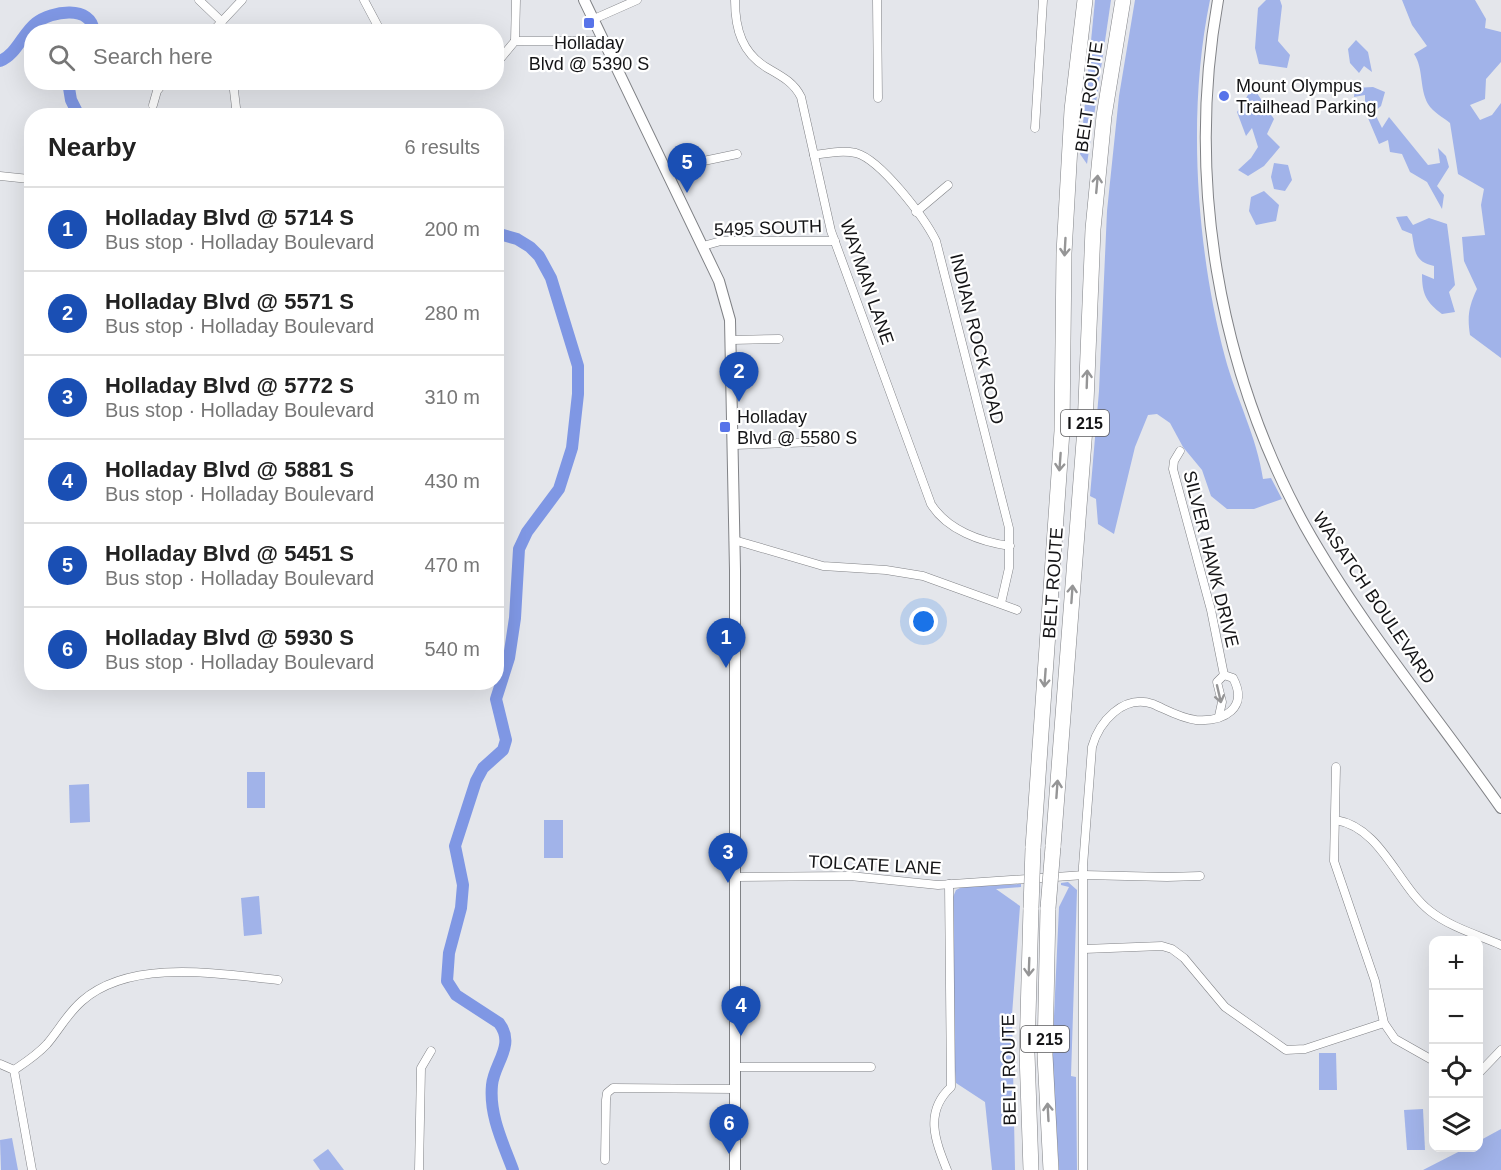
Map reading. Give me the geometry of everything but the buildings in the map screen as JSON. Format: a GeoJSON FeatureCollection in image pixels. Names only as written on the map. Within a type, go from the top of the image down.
{"type":"FeatureCollection","features":[{"type":"Feature","properties":{"kind":"highway","name":"BELT ROUTE"},"geometry":{"type":"LineString","coordinates":[[1031,1170],[1027,1053],[1033,848],[1062,431],[1064,253],[1072,110],[1085,0]]}},
{"type":"Feature","properties":{"kind":"highway","name":"BELT ROUTE"},"geometry":{"type":"LineString","coordinates":[[1051,1170],[1045,1055],[1048,908],[1084,439],[1093,228],[1104,116],[1123,0]]}},
{"type":"Feature","properties":{"kind":"main road"},"geometry":{"type":"LineString","coordinates":[[584,0],[606,41],[702,246],[727,304],[732,340],[736,877],[735,1170]]}},
{"type":"Feature","properties":{"kind":"main road","name":"WASATCH BOULEVARD"},"geometry":{"type":"LineString","coordinates":[[1218,0],[1206,104],[1210,218],[1226,317],[1250,403],[1280,476],[1318,548],[1379,639],[1501,808]]}},
{"type":"Feature","properties":{"kind":"street"},"geometry":{"type":"LineString","coordinates":[[200,0],[222,24]]}},
{"type":"Feature","properties":{"kind":"street"},"geometry":{"type":"LineString","coordinates":[[219,24],[242,0]]}},
{"type":"Feature","properties":{"kind":"street"},"geometry":{"type":"LineString","coordinates":[[363,0],[376,24]]}},
{"type":"Feature","properties":{"kind":"street"},"geometry":{"type":"LineString","coordinates":[[504,54],[515,41],[516,0]]}},
{"type":"Feature","properties":{"kind":"street"},"geometry":{"type":"LineString","coordinates":[[594,19],[638,0]]}},
{"type":"Feature","properties":{"kind":"street","name":"WAYMAN LANE"},"geometry":{"type":"LineString","coordinates":[[735,0],[737,26],[745,47],[755,59],[787,79],[799,92],[835,241],[931,504],[954,527],[988,541],[1010,546]]}},
{"type":"Feature","properties":{"kind":"street"},"geometry":{"type":"LineString","coordinates":[[877,0],[878,98]]}},
{"type":"Feature","properties":{"kind":"street"},"geometry":{"type":"LineString","coordinates":[[1035,128],[1043,0]]}},
{"type":"Feature","properties":{"kind":"street"},"geometry":{"type":"LineString","coordinates":[[515,41],[606,41]]}},
{"type":"Feature","properties":{"kind":"street"},"geometry":{"type":"LineString","coordinates":[[153,105],[158,90]]}},
{"type":"Feature","properties":{"kind":"street"},"geometry":{"type":"LineString","coordinates":[[234,90],[236,108]]}},
{"type":"Feature","properties":{"kind":"street","name":"INDIAN ROCK ROAD"},"geometry":{"type":"LineString","coordinates":[[814,155],[846,152],[864,157],[882,171],[916,212],[930,230],[940,252],[1009,528],[1009,568],[1001,603]]}},
{"type":"Feature","properties":{"kind":"street"},"geometry":{"type":"LineString","coordinates":[[668,174],[694,163],[737,154]]}},
{"type":"Feature","properties":{"kind":"street"},"geometry":{"type":"LineString","coordinates":[[0,176],[24,178]]}},
{"type":"Feature","properties":{"kind":"street"},"geometry":{"type":"LineString","coordinates":[[916,212],[948,185]]}},
{"type":"Feature","properties":{"kind":"street","name":"5495 SOUTH"},"geometry":{"type":"LineString","coordinates":[[702,246],[721,241],[835,241]]}},
{"type":"Feature","properties":{"kind":"street"},"geometry":{"type":"LineString","coordinates":[[732,340],[779,339]]}},
{"type":"Feature","properties":{"kind":"street"},"geometry":{"type":"LineString","coordinates":[[734,445],[814,442]]}},
{"type":"Feature","properties":{"kind":"street","name":"SILVER HAWK DRIVE"},"geometry":{"type":"LineString","coordinates":[[1180,451],[1173,466],[1211,610],[1224,675],[1234,681],[1239,701],[1233,710],[1219,716]]}},
{"type":"Feature","properties":{"kind":"street"},"geometry":{"type":"LineString","coordinates":[[734,540],[824,566],[886,570],[923,576],[1017,610]]}},
{"type":"Feature","properties":{"kind":"street","name":"SILVER HAWK DRIVE"},"geometry":{"type":"LineString","coordinates":[[1219,716],[1222,702],[1217,682],[1224,675]]}},
{"type":"Feature","properties":{"kind":"street"},"geometry":{"type":"LineString","coordinates":[[1083,1170],[1084,874],[1091,753],[1097,734],[1110,716],[1127,704],[1143,702],[1192,719],[1219,716]]}},
{"type":"Feature","properties":{"kind":"street"},"geometry":{"type":"LineString","coordinates":[[1336,767],[1335,867],[1375,981],[1384,1023],[1395,1039],[1429,1058]]}},
{"type":"Feature","properties":{"kind":"street"},"geometry":{"type":"LineString","coordinates":[[1336,820],[1353,825],[1369,837],[1432,913],[1501,945]]}},
{"type":"Feature","properties":{"kind":"street","name":"TOLCATE LANE"},"geometry":{"type":"LineString","coordinates":[[736,877],[850,876],[926,885],[1084,874],[1200,876]]}},
{"type":"Feature","properties":{"kind":"street"},"geometry":{"type":"LineString","coordinates":[[947,1170],[936,1142],[934,1115],[939,1098],[951,1087],[949,884]]}},
{"type":"Feature","properties":{"kind":"street"},"geometry":{"type":"LineString","coordinates":[[1084,949],[1162,946],[1172,948],[1184,958],[1225,1007],[1286,1050],[1305,1048],[1384,1023]]}},
{"type":"Feature","properties":{"kind":"street"},"geometry":{"type":"LineString","coordinates":[[14,1070],[35,1056],[69,1013],[101,987],[174,971],[278,980]]}},
{"type":"Feature","properties":{"kind":"street"},"geometry":{"type":"LineString","coordinates":[[1483,1070],[1501,1050]]}},
{"type":"Feature","properties":{"kind":"street"},"geometry":{"type":"LineString","coordinates":[[418,1170],[421,1068],[431,1051]]}},
{"type":"Feature","properties":{"kind":"street"},"geometry":{"type":"LineString","coordinates":[[0,1064],[14,1070]]}},
{"type":"Feature","properties":{"kind":"street"},"geometry":{"type":"LineString","coordinates":[[735,1067],[872,1067]]}},
{"type":"Feature","properties":{"kind":"street"},"geometry":{"type":"LineString","coordinates":[[14,1070],[32,1170]]}},
{"type":"Feature","properties":{"kind":"street"},"geometry":{"type":"LineString","coordinates":[[605,1160],[606,1100],[607,1093],[613,1088],[735,1089]]}},
{"type":"Feature","properties":{"kind":"shaded area"},"geometry":{"type":"Polygon","coordinates":[[[1095,0],[1111,0],[1087,164],[1080,154],[1095,0]]]}},
{"type":"Feature","properties":{"kind":"shaded area"},"geometry":{"type":"Polygon","coordinates":[[[1135,0],[1210,0],[1203,43],[1197,133],[1201,225],[1207,271],[1225,357],[1256,448],[1263,479],[1271,478],[1282,499],[1254,509],[1227,509],[1211,496],[1202,470],[1183,447],[1170,423],[1157,414],[1148,415],[1135,447],[1114,534],[1098,524],[1096,499],[1090,496],[1099,391],[1107,211],[1119,96],[1135,0]]]}},
{"type":"Feature","properties":{"kind":"shaded area"},"geometry":{"type":"Polygon","coordinates":[[[1266,0],[1280,0],[1282,6],[1278,41],[1290,55],[1287,68],[1259,64],[1255,48],[1258,8],[1266,0]]]}},
{"type":"Feature","properties":{"kind":"shaded area"},"geometry":{"type":"Polygon","coordinates":[[[1402,0],[1475,0],[1486,19],[1485,28],[1501,32],[1501,62],[1486,79],[1485,99],[1470,105],[1480,120],[1492,115],[1501,103],[1501,358],[1470,335],[1469,328],[1469,311],[1477,289],[1464,261],[1462,237],[1485,235],[1481,205],[1484,189],[1458,174],[1450,123],[1428,104],[1425,98],[1419,66],[1414,54],[1427,46],[1412,25],[1402,0]]]}},
{"type":"Feature","properties":{"kind":"shaded area"},"geometry":{"type":"Polygon","coordinates":[[[1356,40],[1368,52],[1372,72],[1364,66],[1359,73],[1350,63],[1348,49],[1356,40]]]}},
{"type":"Feature","properties":{"kind":"shaded area"},"geometry":{"type":"Polygon","coordinates":[[[1253,87],[1274,119],[1267,134],[1280,147],[1264,166],[1248,176],[1238,170],[1251,158],[1258,147],[1252,128],[1246,136],[1237,112],[1253,87]]]}},
{"type":"Feature","properties":{"kind":"shaded area"},"geometry":{"type":"Polygon","coordinates":[[[1373,87],[1385,92],[1381,106],[1374,112],[1382,128],[1389,117],[1428,165],[1440,163],[1438,148],[1446,156],[1449,167],[1437,186],[1444,195],[1442,209],[1427,182],[1410,172],[1402,154],[1390,152],[1388,140],[1379,144],[1365,111],[1365,95],[1354,97],[1355,88],[1373,87]]]}},
{"type":"Feature","properties":{"kind":"shaded area"},"geometry":{"type":"Polygon","coordinates":[[[1274,163],[1288,165],[1292,180],[1285,191],[1274,189],[1271,177],[1274,163]]]}},
{"type":"Feature","properties":{"kind":"shaded area"},"geometry":{"type":"Polygon","coordinates":[[[1264,191],[1279,205],[1276,221],[1256,225],[1249,211],[1251,197],[1264,191]]]}},
{"type":"Feature","properties":{"kind":"shaded area"},"geometry":{"type":"Polygon","coordinates":[[[1407,216],[1413,225],[1429,218],[1447,224],[1455,285],[1449,292],[1455,312],[1442,314],[1426,297],[1422,274],[1434,279],[1434,266],[1419,259],[1412,234],[1402,230],[1396,217],[1407,216]]]}},
{"type":"Feature","properties":{"kind":"shaded area"},"geometry":{"type":"Polygon","coordinates":[[[247,772],[265,772],[265,808],[247,808],[247,772]]]}},
{"type":"Feature","properties":{"kind":"shaded area"},"geometry":{"type":"Polygon","coordinates":[[[89,784],[90,822],[70,823],[69,785],[89,784]]]}},
{"type":"Feature","properties":{"kind":"shaded area"},"geometry":{"type":"Polygon","coordinates":[[[544,820],[563,820],[563,858],[544,858],[544,820]]]}},
{"type":"Feature","properties":{"kind":"shaded area"},"geometry":{"type":"Polygon","coordinates":[[[1068,882],[1077,890],[1071,1076],[1076,1077],[1077,1170],[1059,1170],[1052,1060],[1059,907],[1069,887],[1061,883],[1068,882]]]}},
{"type":"Feature","properties":{"kind":"shaded area"},"geometry":{"type":"Polygon","coordinates":[[[1021,884],[1021,887],[996,889],[1020,906],[1012,1015],[1015,1170],[992,1170],[985,1102],[956,1083],[953,1044],[953,897],[956,890],[962,887],[1021,884]]]}},
{"type":"Feature","properties":{"kind":"shaded area"},"geometry":{"type":"Polygon","coordinates":[[[259,896],[262,934],[244,936],[241,898],[259,896]]]}},
{"type":"Feature","properties":{"kind":"shaded area"},"geometry":{"type":"Polygon","coordinates":[[[1319,1053],[1336,1053],[1337,1090],[1319,1090],[1319,1053]]]}},
{"type":"Feature","properties":{"kind":"shaded area"},"geometry":{"type":"Polygon","coordinates":[[[1423,1109],[1425,1150],[1407,1150],[1404,1110],[1423,1109]]]}},
{"type":"Feature","properties":{"kind":"shaded area"},"geometry":{"type":"Polygon","coordinates":[[[1501,1129],[1501,1170],[1423,1170],[1458,1152],[1483,1152],[1483,1139],[1501,1129]]]}},
{"type":"Feature","properties":{"kind":"shaded area"},"geometry":{"type":"Polygon","coordinates":[[[12,1138],[18,1170],[1,1170],[0,1140],[12,1138]]]}},
{"type":"Feature","properties":{"kind":"shaded area"},"geometry":{"type":"Polygon","coordinates":[[[328,1149],[344,1170],[320,1170],[313,1160],[328,1149]]]}},
{"type":"Feature","properties":{"kind":"waterway"},"geometry":{"type":"LineString","coordinates":[[35,24],[51,15],[70,12],[86,17],[92,24]]}},
{"type":"Feature","properties":{"kind":"waterway"},"geometry":{"type":"LineString","coordinates":[[0,61],[11,54],[24,37]]}},
{"type":"Feature","properties":{"kind":"waterway"},"geometry":{"type":"LineString","coordinates":[[69,90],[75,108]]}},
{"type":"Feature","properties":{"kind":"waterway"},"geometry":{"type":"LineString","coordinates":[[504,235],[517,239],[539,256],[551,278],[578,366],[578,394],[572,448],[559,489],[527,532],[519,549],[515,618],[509,658],[504,674]]}},
{"type":"Feature","properties":{"kind":"waterway"},"geometry":{"type":"LineString","coordinates":[[499,690],[496,699],[506,740],[503,750],[483,768],[476,781],[455,846],[463,885],[461,908],[449,953],[447,981],[456,995],[499,1023],[504,1031],[505,1046],[494,1077],[492,1096],[498,1129],[513,1170]]}},
{"type":"Feature","properties":{"kind":"place","name":"Holladay Blvd @ 5390 S"},"geometry":{"type":"Point","coordinates":[589,23]}},
{"type":"Feature","properties":{"kind":"place","name":"Mount Olympus Trailhead Parking"},"geometry":{"type":"Point","coordinates":[1224,96]}},
{"type":"Feature","properties":{"kind":"place","name":"Holladay Blvd @ 5451 S"},"geometry":{"type":"Point","coordinates":[687,193]}},
{"type":"Feature","properties":{"kind":"place","name":"Holladay Blvd @ 5571 S"},"geometry":{"type":"Point","coordinates":[739,402]}},
{"type":"Feature","properties":{"kind":"place","name":"Holladay Blvd @ 5580 S"},"geometry":{"type":"Point","coordinates":[725,427]}},
{"type":"Feature","properties":{"kind":"place","name":"Holladay Blvd @ 5714 S"},"geometry":{"type":"Point","coordinates":[726,668]}},
{"type":"Feature","properties":{"kind":"place","name":"Holladay Blvd @ 5772 S"},"geometry":{"type":"Point","coordinates":[728,883]}},
{"type":"Feature","properties":{"kind":"place","name":"Holladay Blvd @ 5881 S"},"geometry":{"type":"Point","coordinates":[741,1036]}},
{"type":"Feature","properties":{"kind":"place","name":"Holladay Blvd @ 5930 S"},"geometry":{"type":"Point","coordinates":[729,1154]}}]}
